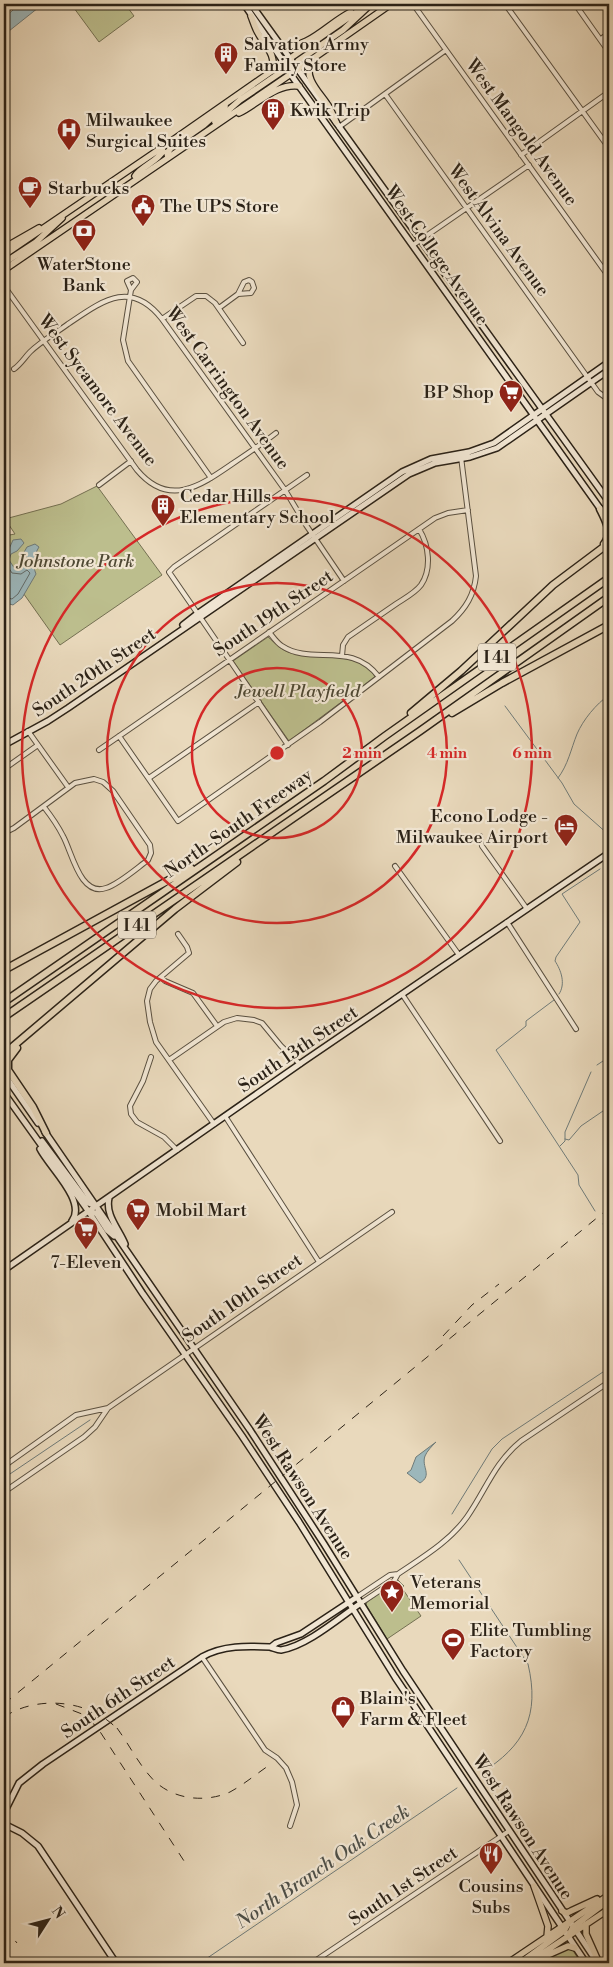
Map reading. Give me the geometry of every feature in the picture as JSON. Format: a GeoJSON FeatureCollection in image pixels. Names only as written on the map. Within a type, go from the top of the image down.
{"type":"FeatureCollection","features":[{"type":"Feature","properties":{"kind":"highway"},"geometry":{"type":"LineString","coordinates":[[594,553],[606,542],[609,534],[600,509]]}},
{"type":"Feature","properties":{"kind":"highway"},"geometry":{"type":"LineString","coordinates":[[385,736],[461,671],[553,585],[609,543]]}},
{"type":"Feature","properties":{"kind":"highway","name":"North-South Freeway"},"geometry":{"type":"LineString","coordinates":[[4,1002],[324,781],[609,578]]}},
{"type":"Feature","properties":{"kind":"highway","name":"North-South Freeway"},"geometry":{"type":"LineString","coordinates":[[4,1017],[420,731],[609,597]]}},
{"type":"Feature","properties":{"kind":"highway"},"geometry":{"type":"LineString","coordinates":[[420,731],[502,682],[609,625]]}},
{"type":"Feature","properties":{"kind":"highway"},"geometry":{"type":"LineString","coordinates":[[4,1054],[175,909],[253,850],[270,834]]}},
{"type":"Feature","properties":{"kind":"highway"},"geometry":{"type":"LineString","coordinates":[[4,970],[232,845]]}},
{"type":"Feature","properties":{"kind":"highway"},"geometry":{"type":"LineString","coordinates":[[41,1024],[12,1054],[8,1060],[7,1067],[33,1107],[46,1133]]}},
{"type":"Feature","properties":{"kind":"main road","name":"West College Avenue"},"geometry":{"type":"LineString","coordinates":[[244,4],[299,86],[609,521]]}},
{"type":"Feature","properties":{"kind":"main road","name":"West College Avenue"},"geometry":{"type":"LineString","coordinates":[[251,4],[609,502]]}},
{"type":"Feature","properties":{"kind":"main road"},"geometry":{"type":"LineString","coordinates":[[297,66],[312,60],[391,4]]}},
{"type":"Feature","properties":{"kind":"main road"},"geometry":{"type":"LineString","coordinates":[[282,46],[302,44],[343,16],[368,5]]}},
{"type":"Feature","properties":{"kind":"main road"},"geometry":{"type":"LineString","coordinates":[[4,255],[272,72],[290,64],[291,58],[368,5]]}},
{"type":"Feature","properties":{"kind":"main road"},"geometry":{"type":"LineString","coordinates":[[4,270],[133,180],[291,74],[297,66],[343,30],[368,5]]}},
{"type":"Feature","properties":{"kind":"main road"},"geometry":{"type":"LineString","coordinates":[[251,16],[257,32],[269,48],[274,63],[272,72]]}},
{"type":"Feature","properties":{"kind":"main road"},"geometry":{"type":"LineString","coordinates":[[312,60],[308,67],[309,76],[337,124]]}},
{"type":"Feature","properties":{"kind":"main road"},"geometry":{"type":"LineString","coordinates":[[202,134],[240,100],[285,66]]}},
{"type":"Feature","properties":{"kind":"main road"},"geometry":{"type":"LineString","coordinates":[[228,117],[249,108],[281,88],[299,86]]}},
{"type":"Feature","properties":{"kind":"main road"},"geometry":{"type":"LineString","coordinates":[[168,157],[167,153],[171,148],[204,126],[229,101]]}},
{"type":"Feature","properties":{"kind":"main road"},"geometry":{"type":"LineString","coordinates":[[133,180],[142,168],[160,155],[163,151],[161,148]]}},
{"type":"Feature","properties":{"kind":"main road"},"geometry":{"type":"LineString","coordinates":[[4,263],[36,242],[59,222],[66,213]]}},
{"type":"Feature","properties":{"kind":"main road"},"geometry":{"type":"LineString","coordinates":[[4,248],[29,232],[52,222]]}},
{"type":"Feature","properties":{"kind":"main road","name":"South 20th Street"},"geometry":{"type":"LineString","coordinates":[[4,745],[48,722],[313,536],[417,470],[435,463],[487,452],[497,448],[536,417],[589,380],[609,362]]}},
{"type":"Feature","properties":{"kind":"main road","name":"South 20th Street"},"geometry":{"type":"LineString","coordinates":[[589,380],[609,370]]}},
{"type":"Feature","properties":{"kind":"main road","name":"South 13th Street"},"geometry":{"type":"LineString","coordinates":[[4,1270],[300,1064],[609,853]]}},
{"type":"Feature","properties":{"kind":"main road","name":"West Rawson Avenue"},"geometry":{"type":"LineString","coordinates":[[4,1074],[97,1206],[268,1458],[442,1729],[572,1927],[598,1963]]}},
{"type":"Feature","properties":{"kind":"main road","name":"West Rawson Avenue"},"geometry":{"type":"LineString","coordinates":[[4,1093],[89,1212],[184,1355],[265,1470],[433,1734],[586,1963]]}},
{"type":"Feature","properties":{"kind":"main road"},"geometry":{"type":"LineString","coordinates":[[31,1131],[51,1151],[88,1203],[97,1206]]}},
{"type":"Feature","properties":{"kind":"main road"},"geometry":{"type":"LineString","coordinates":[[31,1131],[45,1158],[75,1200],[76,1214],[66,1227]]}},
{"type":"Feature","properties":{"kind":"main road"},"geometry":{"type":"LineString","coordinates":[[109,1198],[108,1204],[112,1222],[122,1237],[128,1253],[121,1261]]}},
{"type":"Feature","properties":{"kind":"main road"},"geometry":{"type":"LineString","coordinates":[[89,1212],[96,1213],[107,1230],[119,1239]]}},
{"type":"Feature","properties":{"kind":"main road"},"geometry":{"type":"LineString","coordinates":[[142,1293],[151,1287]]}},
{"type":"Feature","properties":{"kind":"main road","name":"South 6th Street"},"geometry":{"type":"LineString","coordinates":[[271,1647],[276,1643],[302,1634],[357,1597]]}},
{"type":"Feature","properties":{"kind":"main road","name":"South 6th Street"},"geometry":{"type":"LineString","coordinates":[[4,1813],[19,1783],[82,1737],[202,1656],[226,1648],[271,1647],[278,1650],[299,1644],[361,1603]]}},
{"type":"Feature","properties":{"kind":"main road"},"geometry":{"type":"LineString","coordinates":[[433,1734],[442,1729]]}},
{"type":"Feature","properties":{"kind":"main road"},"geometry":{"type":"LineString","coordinates":[[4,1824],[22,1833],[38,1846],[116,1963]]}},
{"type":"Feature","properties":{"kind":"main road"},"geometry":{"type":"LineString","coordinates":[[534,1886],[548,1926],[547,1937]]}},
{"type":"Feature","properties":{"kind":"main road"},"geometry":{"type":"LineString","coordinates":[[562,1911],[567,1913],[609,1893]]}},
{"type":"Feature","properties":{"kind":"main road"},"geometry":{"type":"LineString","coordinates":[[528,1963],[572,1927],[609,1893]]}},
{"type":"Feature","properties":{"kind":"main road"},"geometry":{"type":"LineString","coordinates":[[520,1963],[609,1900]]}},
{"type":"Feature","properties":{"kind":"main road"},"geometry":{"type":"LineString","coordinates":[[572,1927],[586,1924],[609,1909]]}},
{"type":"Feature","properties":{"kind":"main road"},"geometry":{"type":"LineString","coordinates":[[586,1924],[586,1934],[598,1963]]}},
{"type":"Feature","properties":{"kind":"main road"},"geometry":{"type":"LineString","coordinates":[[508,1963],[547,1937],[564,1932]]}},
{"type":"Feature","properties":{"kind":"main road"},"geometry":{"type":"LineString","coordinates":[[533,1963],[565,1947],[571,1946],[575,1948]]}},
{"type":"Feature","properties":{"kind":"street","name":"West Mangold Avenue"},"geometry":{"type":"LineString","coordinates":[[413,4],[609,277]]}},
{"type":"Feature","properties":{"kind":"street"},"geometry":{"type":"LineString","coordinates":[[505,4],[609,148]]}},
{"type":"Feature","properties":{"kind":"street"},"geometry":{"type":"LineString","coordinates":[[575,4],[609,52]]}},
{"type":"Feature","properties":{"kind":"street"},"geometry":{"type":"LineString","coordinates":[[601,39],[609,33]]}},
{"type":"Feature","properties":{"kind":"street"},"geometry":{"type":"LineString","coordinates":[[337,124],[385,94],[446,50]]}},
{"type":"Feature","properties":{"kind":"street"},"geometry":{"type":"LineString","coordinates":[[521,154],[609,92]]}},
{"type":"Feature","properties":{"kind":"street","name":"West Alvina Avenue"},"geometry":{"type":"LineString","coordinates":[[385,94],[589,380],[598,392],[609,400]]}},
{"type":"Feature","properties":{"kind":"street"},"geometry":{"type":"LineString","coordinates":[[413,245],[528,165]]}},
{"type":"Feature","properties":{"kind":"street"},"geometry":{"type":"LineString","coordinates":[[219,308],[238,294],[242,282],[247,280],[252,282],[253,292],[238,294]]}},
{"type":"Feature","properties":{"kind":"street","name":"West Sycamore Avenue"},"geometry":{"type":"LineString","coordinates":[[4,286],[131,461],[149,481],[168,489],[189,489],[211,478],[276,433]]}},
{"type":"Feature","properties":{"kind":"street"},"geometry":{"type":"LineString","coordinates":[[131,290],[123,340],[128,360],[211,478]]}},
{"type":"Feature","properties":{"kind":"street"},"geometry":{"type":"LineString","coordinates":[[162,319],[199,295],[209,297],[219,308],[243,343]]}},
{"type":"Feature","properties":{"kind":"street"},"geometry":{"type":"LineString","coordinates":[[14,369],[32,350],[101,302],[115,297],[130,297]]}},
{"type":"Feature","properties":{"kind":"street","name":"West Carrington Avenue"},"geometry":{"type":"LineString","coordinates":[[130,297],[147,304],[162,319],[285,490],[313,536],[344,581]]}},
{"type":"Feature","properties":{"kind":"street"},"geometry":{"type":"LineString","coordinates":[[119,736],[178,821],[288,745],[452,621],[468,603],[474,588],[476,568],[461,456]]}},
{"type":"Feature","properties":{"kind":"street"},"geometry":{"type":"LineString","coordinates":[[99,485],[131,461]]}},
{"type":"Feature","properties":{"kind":"street"},"geometry":{"type":"LineString","coordinates":[[288,745],[169,572],[174,566],[307,475]]}},
{"type":"Feature","properties":{"kind":"street","name":"South 19th Street"},"geometry":{"type":"LineString","coordinates":[[99,750],[439,516],[468,510]]}},
{"type":"Feature","properties":{"kind":"street"},"geometry":{"type":"LineString","coordinates":[[342,656],[343,645],[348,637],[413,593],[424,580],[428,569],[428,558],[426,542],[419,530]]}},
{"type":"Feature","properties":{"kind":"street"},"geometry":{"type":"LineString","coordinates":[[269,632],[279,644],[288,650],[355,658],[365,662],[380,677]]}},
{"type":"Feature","properties":{"kind":"street"},"geometry":{"type":"LineString","coordinates":[[148,778],[259,702]]}},
{"type":"Feature","properties":{"kind":"street"},"geometry":{"type":"LineString","coordinates":[[28,731],[68,787]]}},
{"type":"Feature","properties":{"kind":"street"},"geometry":{"type":"LineString","coordinates":[[4,769],[38,745]]}},
{"type":"Feature","properties":{"kind":"street"},"geometry":{"type":"LineString","coordinates":[[4,833],[44,807],[68,787],[83,780],[94,779],[103,782],[113,790],[150,845],[151,853],[148,860],[107,888],[98,890],[88,885],[81,877],[64,838],[44,807]]}},
{"type":"Feature","properties":{"kind":"street"},"geometry":{"type":"LineString","coordinates":[[480,836],[482,846],[527,909]]}},
{"type":"Feature","properties":{"kind":"street"},"geometry":{"type":"LineString","coordinates":[[394,866],[459,956]]}},
{"type":"Feature","properties":{"kind":"street"},"geometry":{"type":"LineString","coordinates":[[507,922],[576,1029]]}},
{"type":"Feature","properties":{"kind":"street"},"geometry":{"type":"LineString","coordinates":[[178,934],[187,947],[188,955],[152,985],[147,1001],[150,1022],[154,1038],[214,1124]]}},
{"type":"Feature","properties":{"kind":"street"},"geometry":{"type":"LineString","coordinates":[[161,977],[165,981],[193,993],[217,1026]]}},
{"type":"Feature","properties":{"kind":"street"},"geometry":{"type":"LineString","coordinates":[[402,994],[500,1141]]}},
{"type":"Feature","properties":{"kind":"street"},"geometry":{"type":"LineString","coordinates":[[168,1060],[217,1026],[229,1019],[237,1018],[254,1020],[266,1027],[281,1046],[300,1064]]}},
{"type":"Feature","properties":{"kind":"street"},"geometry":{"type":"LineString","coordinates":[[150,1058],[143,1081],[130,1106],[131,1114],[137,1122],[167,1139],[177,1150]]}},
{"type":"Feature","properties":{"kind":"street"},"geometry":{"type":"LineString","coordinates":[[225,1116],[319,1262]]}},
{"type":"Feature","properties":{"kind":"street","name":"South 10th Street"},"geometry":{"type":"LineString","coordinates":[[4,1492],[84,1437],[95,1427],[108,1408],[392,1212]]}},
{"type":"Feature","properties":{"kind":"street","name":"South 6th Street"},"geometry":{"type":"LineString","coordinates":[[357,1597],[390,1576],[398,1574],[439,1546],[459,1528],[475,1505],[493,1472],[514,1446],[609,1382]]}},
{"type":"Feature","properties":{"kind":"street","name":"South 10th Street"},"geometry":{"type":"LineString","coordinates":[[4,1466],[76,1415],[108,1408]]}},
{"type":"Feature","properties":{"kind":"street","name":"South 6th Street"},"geometry":{"type":"LineString","coordinates":[[361,1603],[394,1580],[398,1574]]}},
{"type":"Feature","properties":{"kind":"street"},"geometry":{"type":"LineString","coordinates":[[202,1656],[265,1750],[277,1758],[286,1768],[292,1782],[297,1806],[290,1826]]}},
{"type":"Feature","properties":{"kind":"street","name":"South 1st Street"},"geometry":{"type":"LineString","coordinates":[[312,1963],[509,1831]]}},
{"type":"Feature","properties":{"kind":"green space"},"geometry":{"type":"Polygon","coordinates":[[[71,4],[125,4],[134,16],[99,42],[71,4]]]}},
{"type":"Feature","properties":{"kind":"green space","name":"Johnstone Park"},"geometry":{"type":"Polygon","coordinates":[[[97,486],[162,575],[60,645],[4,566],[4,536],[15,534],[5,519],[61,504],[97,486]]]}},
{"type":"Feature","properties":{"kind":"green space","name":"Jewell Playfield"},"geometry":{"type":"Polygon","coordinates":[[[268,637],[287,652],[337,658],[360,663],[369,669],[375,677],[289,741],[233,661],[268,637]]]}},
{"type":"Feature","properties":{"kind":"green space"},"geometry":{"type":"Polygon","coordinates":[[[398,1580],[404,1586],[402,1588],[421,1616],[387,1639],[366,1605],[367,1602],[398,1580]]]}},
{"type":"Feature","properties":{"kind":"green space"},"geometry":{"type":"Polygon","coordinates":[[[566,1948],[572,1949],[577,1957],[568,1963],[536,1963],[566,1948]]]}},
{"type":"Feature","properties":{"kind":"water"},"geometry":{"type":"Polygon","coordinates":[[[19,4],[43,4],[9,31],[4,24],[4,15],[11,12],[19,4]]]}},
{"type":"Feature","properties":{"kind":"water"},"geometry":{"type":"Polygon","coordinates":[[[21,539],[24,543],[17,551],[11,554],[9,560],[15,569],[21,569],[23,564],[29,565],[29,559],[23,554],[27,547],[35,544],[39,547],[34,560],[36,574],[22,598],[13,605],[6,603],[4,598],[4,552],[9,549],[13,540],[21,539]]]}},
{"type":"Feature","properties":{"kind":"water"},"geometry":{"type":"Polygon","coordinates":[[[436,1442],[425,1456],[426,1477],[420,1483],[407,1473],[411,1470],[416,1457],[436,1442]]]}},
{"type":"Feature","properties":{"kind":"waterway"},"geometry":{"type":"LineString","coordinates":[[558,778],[586,718],[609,695]]}},
{"type":"Feature","properties":{"kind":"waterway"},"geometry":{"type":"LineString","coordinates":[[505,706],[562,783],[574,804],[609,835]]}},
{"type":"Feature","properties":{"kind":"waterway"},"geometry":{"type":"LineString","coordinates":[[559,994],[562,982],[561,973],[555,961],[556,957],[580,922],[562,894],[600,869]]}},
{"type":"Feature","properties":{"kind":"waterway"},"geometry":{"type":"LineString","coordinates":[[554,1000],[526,1021],[526,1026],[496,1050],[578,1175],[579,1185],[595,1211]]}},
{"type":"Feature","properties":{"kind":"waterway"},"geometry":{"type":"LineString","coordinates":[[597,1065],[609,1057]]}},
{"type":"Feature","properties":{"kind":"waterway"},"geometry":{"type":"LineString","coordinates":[[560,1146],[565,1141],[565,1132],[591,1072]]}},
{"type":"Feature","properties":{"kind":"waterway"},"geometry":{"type":"LineString","coordinates":[[565,1139],[569,1140],[581,1126],[603,1111]]}},
{"type":"Feature","properties":{"kind":"waterway"},"geometry":{"type":"LineString","coordinates":[[603,1224],[609,1233]]}},
{"type":"Feature","properties":{"kind":"waterway","name":"North Branch Oak Creek"},"geometry":{"type":"LineString","coordinates":[[452,1514],[492,1449],[502,1439],[609,1368]]}},
{"type":"Feature","properties":{"kind":"waterway","name":"North Branch Oak Creek"},"geometry":{"type":"LineString","coordinates":[[4,1478],[90,1420]]}},
{"type":"Feature","properties":{"kind":"waterway","name":"North Branch Oak Creek"},"geometry":{"type":"LineString","coordinates":[[459,1560],[528,1664],[531,1682],[532,1699],[526,1727],[509,1752],[481,1773]]}},
{"type":"Feature","properties":{"kind":"waterway","name":"North Branch Oak Creek"},"geometry":{"type":"LineString","coordinates":[[200,1963],[457,1788]]}},
{"type":"Feature","properties":{"kind":"railway"},"geometry":{"type":"LineString","coordinates":[[4,1704],[609,1208]]}},
{"type":"Feature","properties":{"kind":"railway"},"geometry":{"type":"LineString","coordinates":[[443,1336],[472,1305],[499,1284]]}},
{"type":"Feature","properties":{"kind":"railway"},"geometry":{"type":"LineString","coordinates":[[56,1704],[82,1714],[97,1727],[186,1864]]}},
{"type":"Feature","properties":{"kind":"railway"},"geometry":{"type":"LineString","coordinates":[[4,1717],[33,1705],[65,1704],[95,1713],[109,1721],[120,1732]]}},
{"type":"Feature","properties":{"kind":"railway"},"geometry":{"type":"LineString","coordinates":[[117,1728],[140,1764],[157,1783],[176,1794],[187,1797],[209,1798],[220,1796],[230,1792],[268,1766]]}},
{"type":"Feature","properties":{"kind":"railway"},"geometry":{"type":"LineString","coordinates":[[4,1927],[17,1943]]}},
{"type":"Feature","properties":{"kind":"place","name":"Salvation Army Family Store"},"geometry":{"type":"Point","coordinates":[226,75]}},
{"type":"Feature","properties":{"kind":"place","name":"Kwik Trip"},"geometry":{"type":"Point","coordinates":[273,131]}},
{"type":"Feature","properties":{"kind":"place","name":"Milwaukee Surgical Suites"},"geometry":{"type":"Point","coordinates":[69,151]}},
{"type":"Feature","properties":{"kind":"place","name":"Starbucks"},"geometry":{"type":"Point","coordinates":[30,209]}},
{"type":"Feature","properties":{"kind":"place","name":"The UPS Store"},"geometry":{"type":"Point","coordinates":[143,227]}},
{"type":"Feature","properties":{"kind":"place","name":"WaterStone Bank"},"geometry":{"type":"Point","coordinates":[84,252]}},
{"type":"Feature","properties":{"kind":"place","name":"BP Shop"},"geometry":{"type":"Point","coordinates":[511,413]}},
{"type":"Feature","properties":{"kind":"place","name":"Cedar Hills Elementary School"},"geometry":{"type":"Point","coordinates":[163,527]}},
{"type":"Feature","properties":{"kind":"place","name":"Econo Lodge - Milwaukee Airport"},"geometry":{"type":"Point","coordinates":[566,847]}},
{"type":"Feature","properties":{"kind":"place","name":"Mobil Mart"},"geometry":{"type":"Point","coordinates":[138,1231]}},
{"type":"Feature","properties":{"kind":"place","name":"7-Eleven"},"geometry":{"type":"Point","coordinates":[86,1250]}},
{"type":"Feature","properties":{"kind":"place","name":"Veterans Memorial"},"geometry":{"type":"Point","coordinates":[392,1613]}},
{"type":"Feature","properties":{"kind":"place","name":"Elite Tumbling Factory"},"geometry":{"type":"Point","coordinates":[453,1661]}},
{"type":"Feature","properties":{"kind":"place","name":"Blain's Farm & Fleet"},"geometry":{"type":"Point","coordinates":[343,1729]}},
{"type":"Feature","properties":{"kind":"place","name":"Cousins Subs"},"geometry":{"type":"Point","coordinates":[491,1875]}}]}
